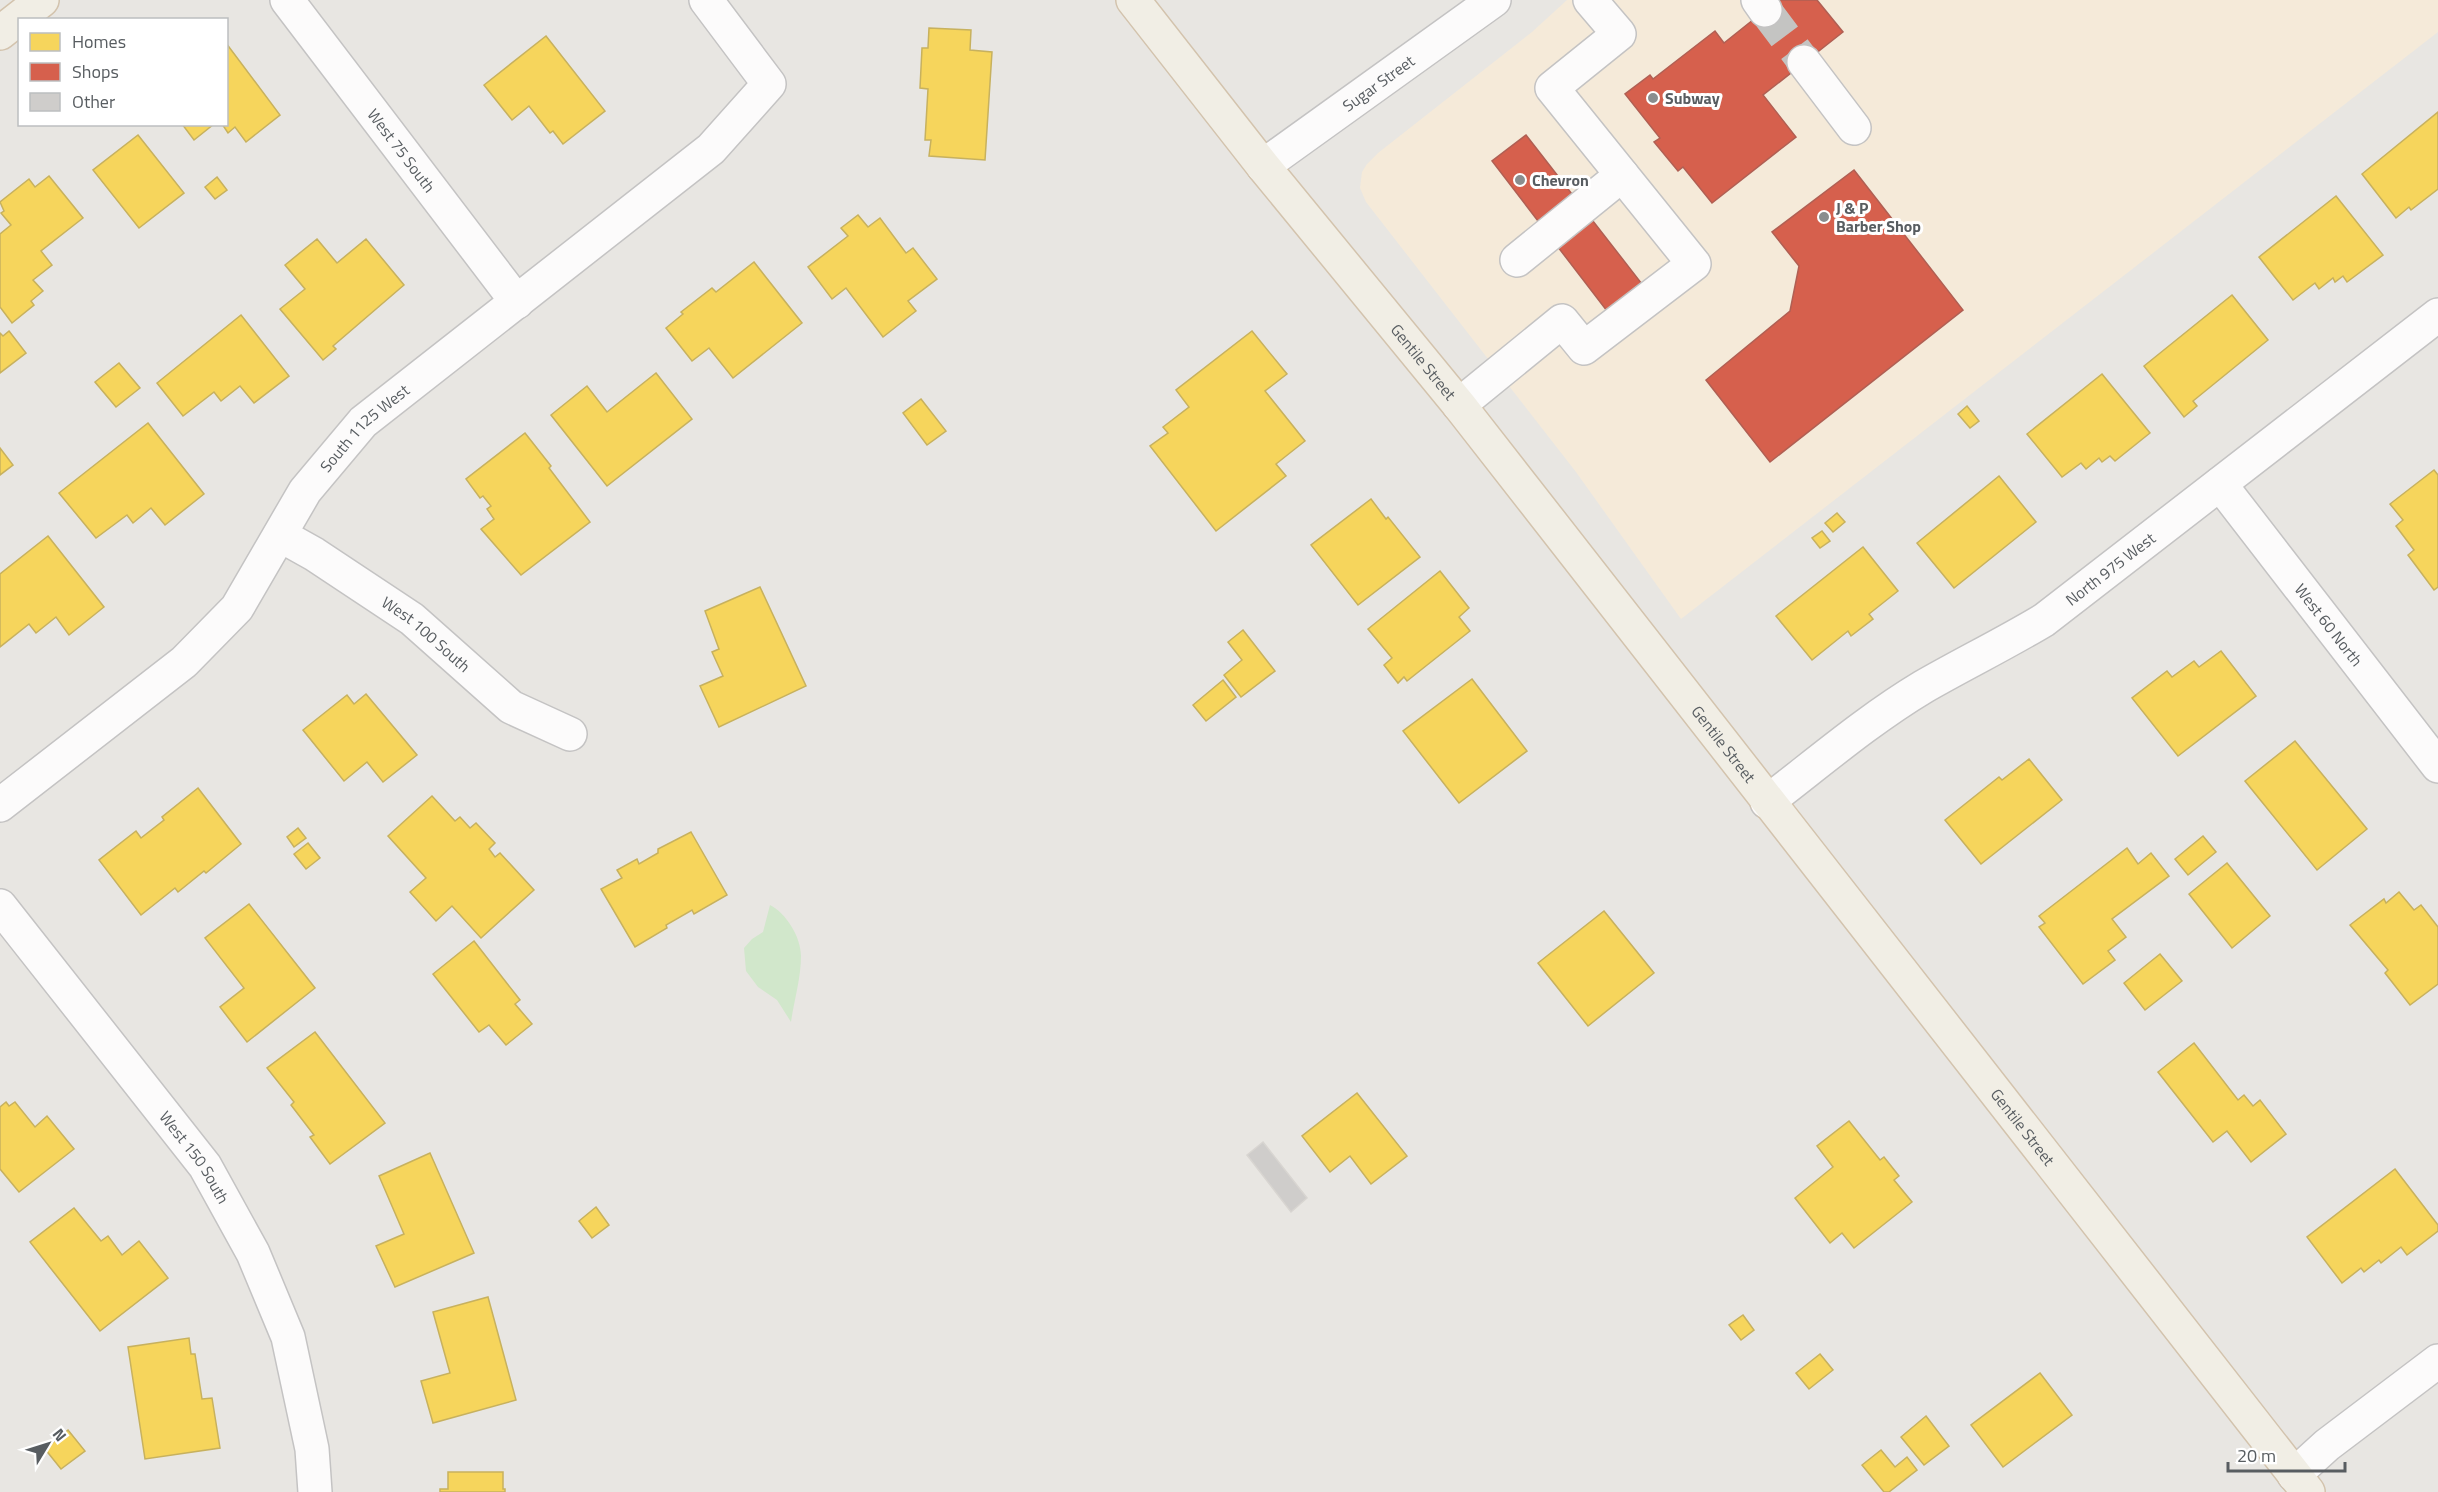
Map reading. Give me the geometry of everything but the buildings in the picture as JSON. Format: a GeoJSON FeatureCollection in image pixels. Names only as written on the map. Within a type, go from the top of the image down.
{"type":"FeatureCollection","features":[{"type":"Feature","properties":{"kind":"main road"},"geometry":{"type":"LineString","coordinates":[[19,18],[42,0]]}},
{"type":"Feature","properties":{"kind":"main road","name":"Gentile Street"},"geometry":{"type":"LineString","coordinates":[[1133,0],[1263,166],[1459,405],[2301,1483]]}},
{"type":"Feature","properties":{"kind":"main road"},"geometry":{"type":"LineString","coordinates":[[0,33],[18,19]]}},
{"type":"Feature","properties":{"kind":"street","name":"West 75 South"},"geometry":{"type":"LineString","coordinates":[[287,0],[517,302]]}},
{"type":"Feature","properties":{"kind":"street","name":"South 1125 West"},"geometry":{"type":"LineString","coordinates":[[0,806],[184,662],[237,608],[304,491],[363,422],[711,149],[769,84],[706,0]]}},
{"type":"Feature","properties":{"kind":"street","name":"Sugar Street"},"geometry":{"type":"LineString","coordinates":[[1263,166],[1494,0]]}},
{"type":"Feature","properties":{"kind":"street"},"geometry":{"type":"LineString","coordinates":[[1459,405],[1562,321],[1584,348],[1694,264],[1552,88],[1619,34],[1590,0]]}},
{"type":"Feature","properties":{"kind":"street"},"geometry":{"type":"LineString","coordinates":[[1804,62],[1854,128]]}},
{"type":"Feature","properties":{"kind":"street"},"geometry":{"type":"LineString","coordinates":[[1517,260],[1622,175]]}},
{"type":"Feature","properties":{"kind":"street","name":"North 975 West"},"geometry":{"type":"LineString","coordinates":[[1767,802],[1887,711],[1923,687],[1996,649],[2044,620],[2438,315]]}},
{"type":"Feature","properties":{"kind":"street","name":"West 60 North"},"geometry":{"type":"LineString","coordinates":[[2220,484],[2438,766]]}},
{"type":"Feature","properties":{"kind":"street","name":"West 100 South"},"geometry":{"type":"LineString","coordinates":[[280,535],[314,554],[412,619],[511,707],[570,734]]}},
{"type":"Feature","properties":{"kind":"street","name":"West 150 South"},"geometry":{"type":"LineString","coordinates":[[0,906],[205,1166],[253,1252],[288,1336],[312,1449],[315,1492]]}},
{"type":"Feature","properties":{"kind":"street"},"geometry":{"type":"LineString","coordinates":[[2301,1483],[2327,1445],[2438,1361]]}},
{"type":"Feature","properties":{"kind":"shaded area"},"geometry":{"type":"Polygon","coordinates":[[[1567,0],[2438,0],[2438,32],[1681,619],[1576,472],[1366,202],[1360,188],[1362,172],[1378,153],[1532,32],[1567,0]]]}},
{"type":"Feature","properties":{"kind":"green space"},"geometry":{"type":"Polygon","coordinates":[[[770,905],[792,926],[800,949],[800,973],[791,1022],[777,1000],[758,987],[746,971],[744,948],[763,932],[770,905]]]}},
{"type":"Feature","properties":{"kind":"tunnel"},"geometry":{"type":"LineString","coordinates":[[1765,10],[1804,62]]}},
{"type":"Feature","properties":{"kind":"place","name":"Subway"},"geometry":{"type":"Point","coordinates":[1653,98]}},
{"type":"Feature","properties":{"kind":"place","name":"Chevron"},"geometry":{"type":"Point","coordinates":[1520,180]}},
{"type":"Feature","properties":{"kind":"place","name":"J & P Barber Shop"},"geometry":{"type":"Point","coordinates":[1824,217]}}]}
